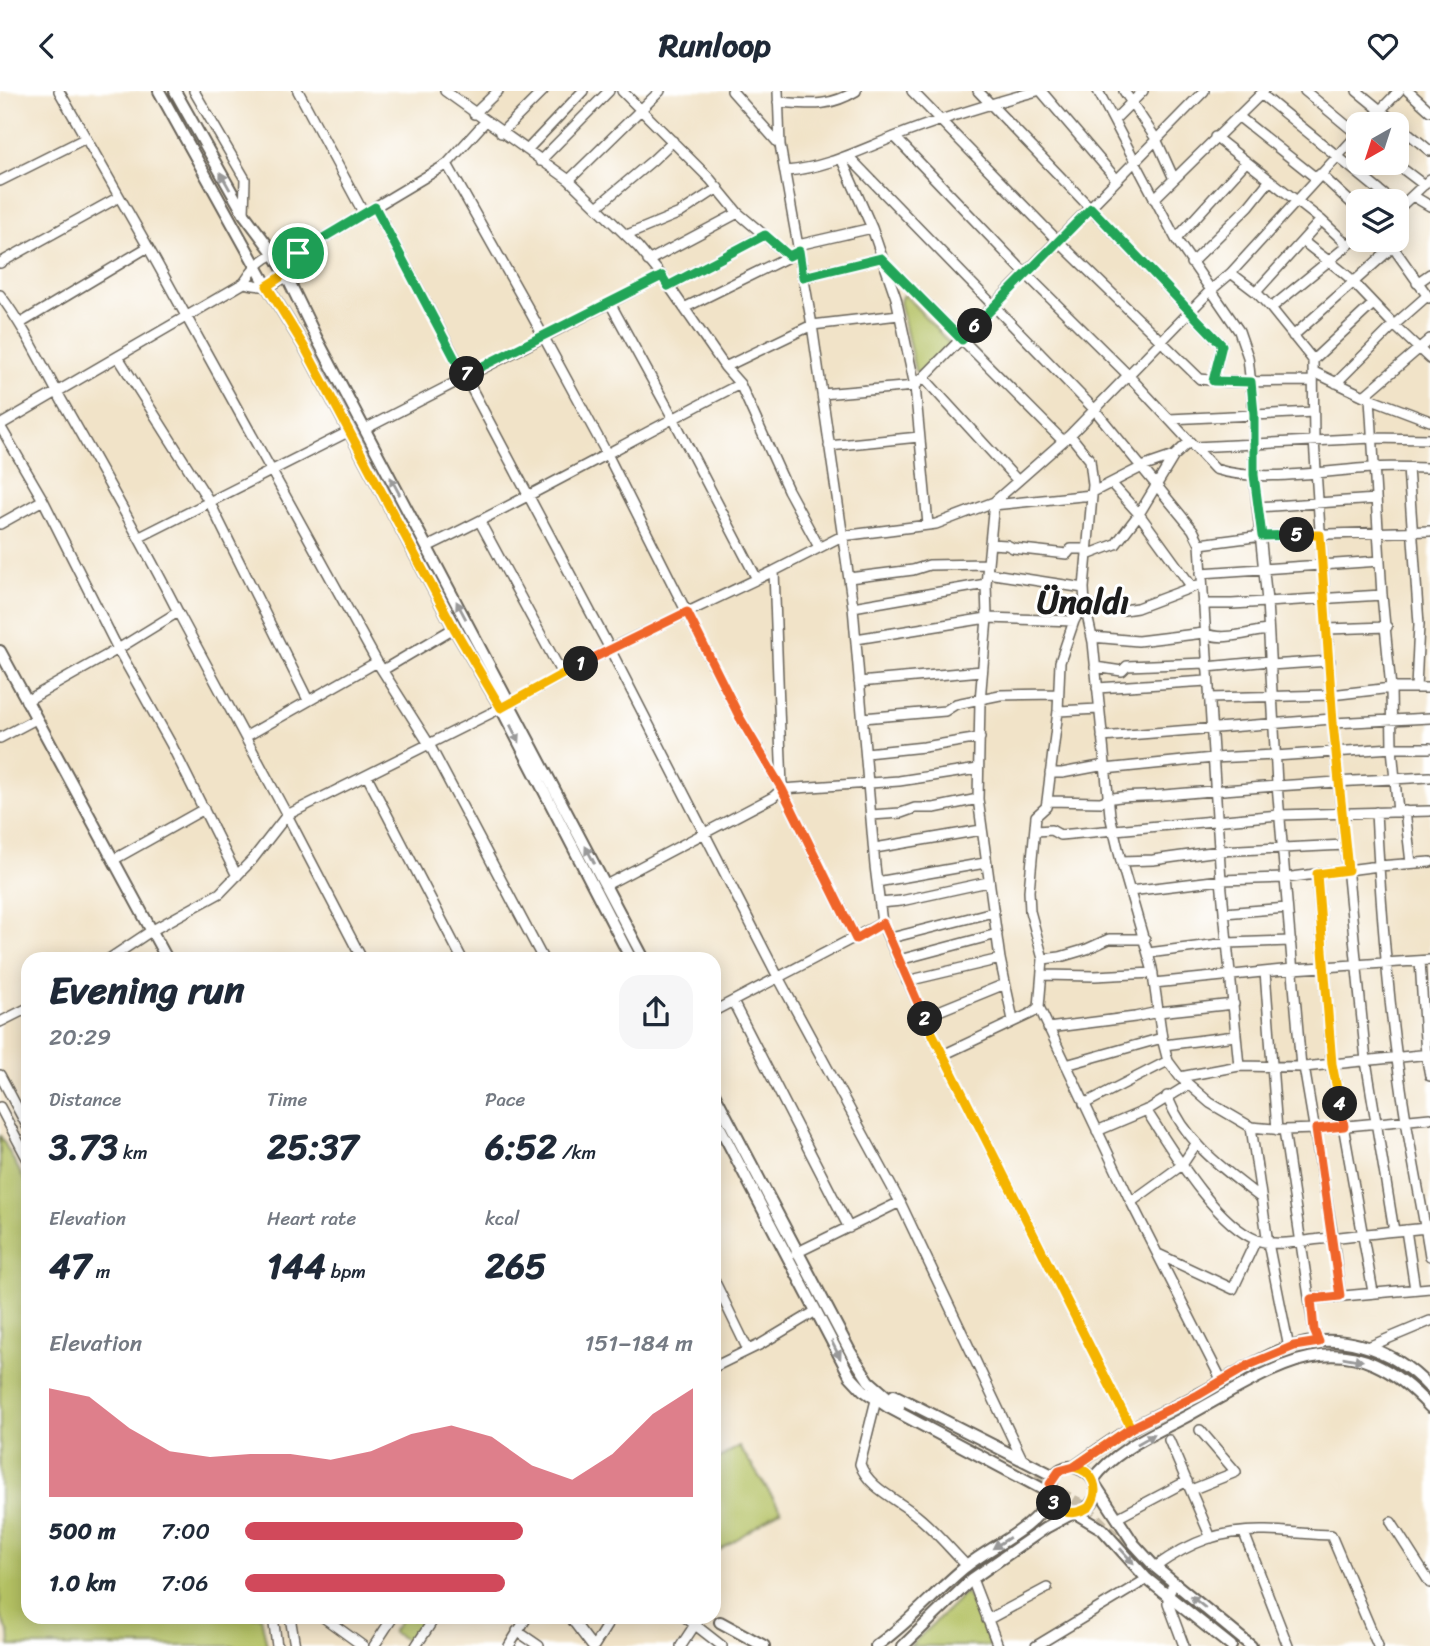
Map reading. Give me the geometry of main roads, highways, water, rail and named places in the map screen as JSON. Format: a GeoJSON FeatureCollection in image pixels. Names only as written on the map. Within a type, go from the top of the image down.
{"type":"FeatureCollection","features":[{"type":"Feature","properties":{"kind":"main road"},"geometry":{"type":"LineString","coordinates":[[159,91],[267,286],[305,348],[454,628],[506,705],[640,952]]}},
{"type":"Feature","properties":{"kind":"main road"},"geometry":{"type":"LineString","coordinates":[[175,91],[244,214],[286,275],[427,547],[628,952]]}},
{"type":"Feature","properties":{"kind":"main road"},"geometry":{"type":"LineString","coordinates":[[0,651],[163,952]]}},
{"type":"Feature","properties":{"kind":"main road"},"geometry":{"type":"LineString","coordinates":[[721,1107],[796,1253],[862,1370],[869,1381],[901,1408]]}},
{"type":"Feature","properties":{"kind":"main road"},"geometry":{"type":"LineString","coordinates":[[721,1129],[850,1376],[863,1390],[876,1400],[1050,1495],[1056,1506],[1063,1511],[1074,1513],[1102,1529],[1147,1579],[1231,1646]]}},
{"type":"Feature","properties":{"kind":"main road"},"geometry":{"type":"LineString","coordinates":[[876,1646],[891,1636],[967,1566],[1030,1525],[1041,1514],[1050,1495],[1050,1484],[1059,1471],[1074,1467],[1131,1428],[1251,1364],[1289,1347],[1319,1342],[1354,1343],[1389,1355],[1405,1364],[1429,1386]]}},
{"type":"Feature","properties":{"kind":"main road"},"geometry":{"type":"LineString","coordinates":[[903,1646],[972,1579],[1047,1527],[1089,1507],[1096,1493],[1094,1483],[1104,1464],[1261,1375],[1310,1356],[1349,1357],[1379,1365],[1401,1378],[1430,1407]]}},
{"type":"Feature","properties":{"kind":"main road"},"geometry":{"type":"LineString","coordinates":[[862,1370],[872,1381],[906,1402],[1054,1476]]}},
{"type":"Feature","properties":{"kind":"main road"},"geometry":{"type":"LineString","coordinates":[[863,1390],[1034,1478]]}},
{"type":"Feature","properties":{"kind":"main road"},"geometry":{"type":"LineString","coordinates":[[1074,1467],[1088,1472],[1134,1544],[1155,1567],[1251,1646]]}},
{"type":"Feature","properties":{"kind":"main road"},"geometry":{"type":"LineString","coordinates":[[721,1622],[764,1646]]}},
{"type":"Feature","properties":{"kind":"main road"},"geometry":{"type":"LineString","coordinates":[[721,1623],[748,1646]]}},
{"type":"Feature","properties":{"kind":"waterway"},"geometry":{"type":"LineString","coordinates":[[0,1639],[1,1646]]}},
{"type":"Feature","properties":{"kind":"tunnel"},"geometry":{"type":"LineString","coordinates":[[1034,1478],[1078,1502],[1092,1513],[1156,1578],[1238,1646]]}},
{"type":"Feature","properties":{"kind":"district","name":"Ünaldı"},"geometry":{"type":"Point","coordinates":[1083,602]}}]}
